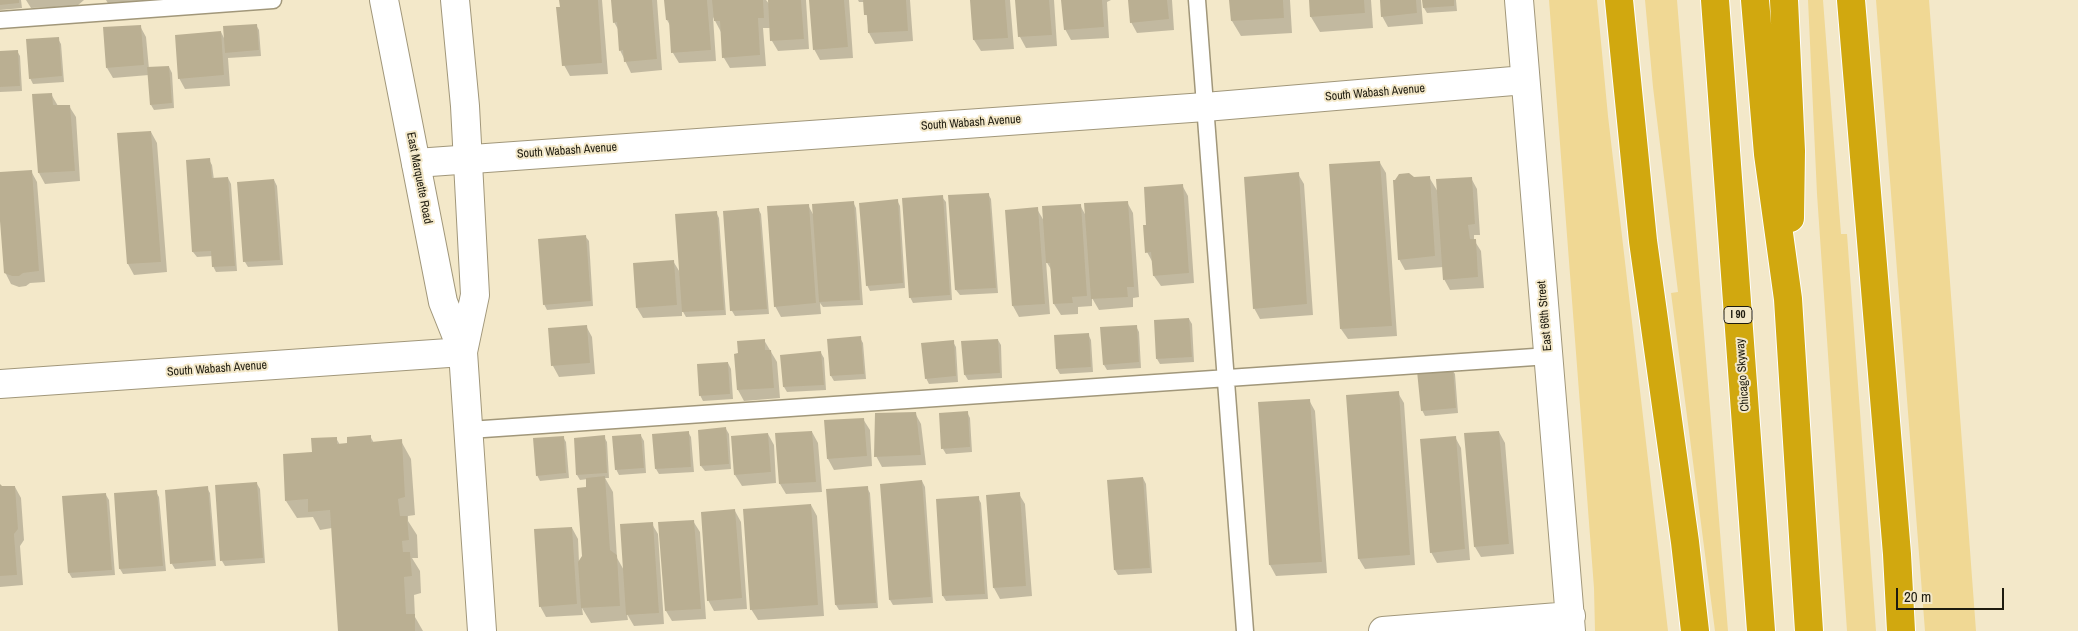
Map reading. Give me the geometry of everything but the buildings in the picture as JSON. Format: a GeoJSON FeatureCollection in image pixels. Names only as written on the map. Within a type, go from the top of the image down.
{"type":"FeatureCollection","features":[{"type":"Feature","properties":{"kind":"highway"},"geometry":{"type":"LineString","coordinates":[[1619,0],[1643,241],[1685,542],[1695,631]]}},
{"type":"Feature","properties":{"kind":"highway","name":"Chicago Skyway"},"geometry":{"type":"LineString","coordinates":[[1715,0],[1762,631]]}},
{"type":"Feature","properties":{"kind":"highway"},"geometry":{"type":"LineString","coordinates":[[1755,0],[1768,154],[1788,299],[1809,631]]}},
{"type":"Feature","properties":{"kind":"highway"},"geometry":{"type":"LineString","coordinates":[[1784,0],[1791,151],[1788,299]]}},
{"type":"Feature","properties":{"kind":"highway"},"geometry":{"type":"LineString","coordinates":[[1851,0],[1897,554],[1901,631]]}},
{"type":"Feature","properties":{"kind":"street","name":"East Marquette Road"},"geometry":{"type":"LineString","coordinates":[[384,0],[443,302],[464,352]]}},
{"type":"Feature","properties":{"kind":"street","name":"East Marquette Road"},"geometry":{"type":"LineString","coordinates":[[455,0],[466,106],[475,295],[464,352],[482,631]]}},
{"type":"Feature","properties":{"kind":"street","name":"East 66th Street"},"geometry":{"type":"LineString","coordinates":[[1519,0],[1571,623]]}},
{"type":"Feature","properties":{"kind":"street","name":"South Wabash Avenue"},"geometry":{"type":"LineString","coordinates":[[416,163],[1205,107],[1525,80]]}},
{"type":"Feature","properties":{"kind":"street","name":"South Wabash Avenue"},"geometry":{"type":"LineString","coordinates":[[0,384],[464,352]]}},
{"type":"Feature","properties":{"kind":"street"},"geometry":{"type":"LineString","coordinates":[[1383,631],[1571,623]]}},
{"type":"Feature","properties":{"kind":"lane"},"geometry":{"type":"LineString","coordinates":[[0,20],[273,0]]}},
{"type":"Feature","properties":{"kind":"lane"},"geometry":{"type":"LineString","coordinates":[[1197,0],[1245,631]]}},
{"type":"Feature","properties":{"kind":"lane"},"geometry":{"type":"LineString","coordinates":[[469,430],[1548,356]]}},
{"type":"Feature","properties":{"kind":"shaded area"},"geometry":{"type":"Polygon","coordinates":[[[1549,0],[1597,0],[1608,116],[1668,631],[1595,631],[1594,588],[1549,0]]]}},
{"type":"Feature","properties":{"kind":"shaded area"},"geometry":{"type":"Polygon","coordinates":[[[1645,0],[1677,0],[1728,631],[1715,631],[1671,293],[1678,292],[1653,87],[1645,0]]]}},
{"type":"Feature","properties":{"kind":"shaded area"},"geometry":{"type":"Polygon","coordinates":[[[1808,0],[1823,0],[1841,234],[1847,234],[1876,631],[1847,631],[1817,194],[1808,0]]]}},
{"type":"Feature","properties":{"kind":"shaded area"},"geometry":{"type":"Polygon","coordinates":[[[1876,0],[1929,0],[1976,631],[1925,631],[1876,0]]]}}]}
